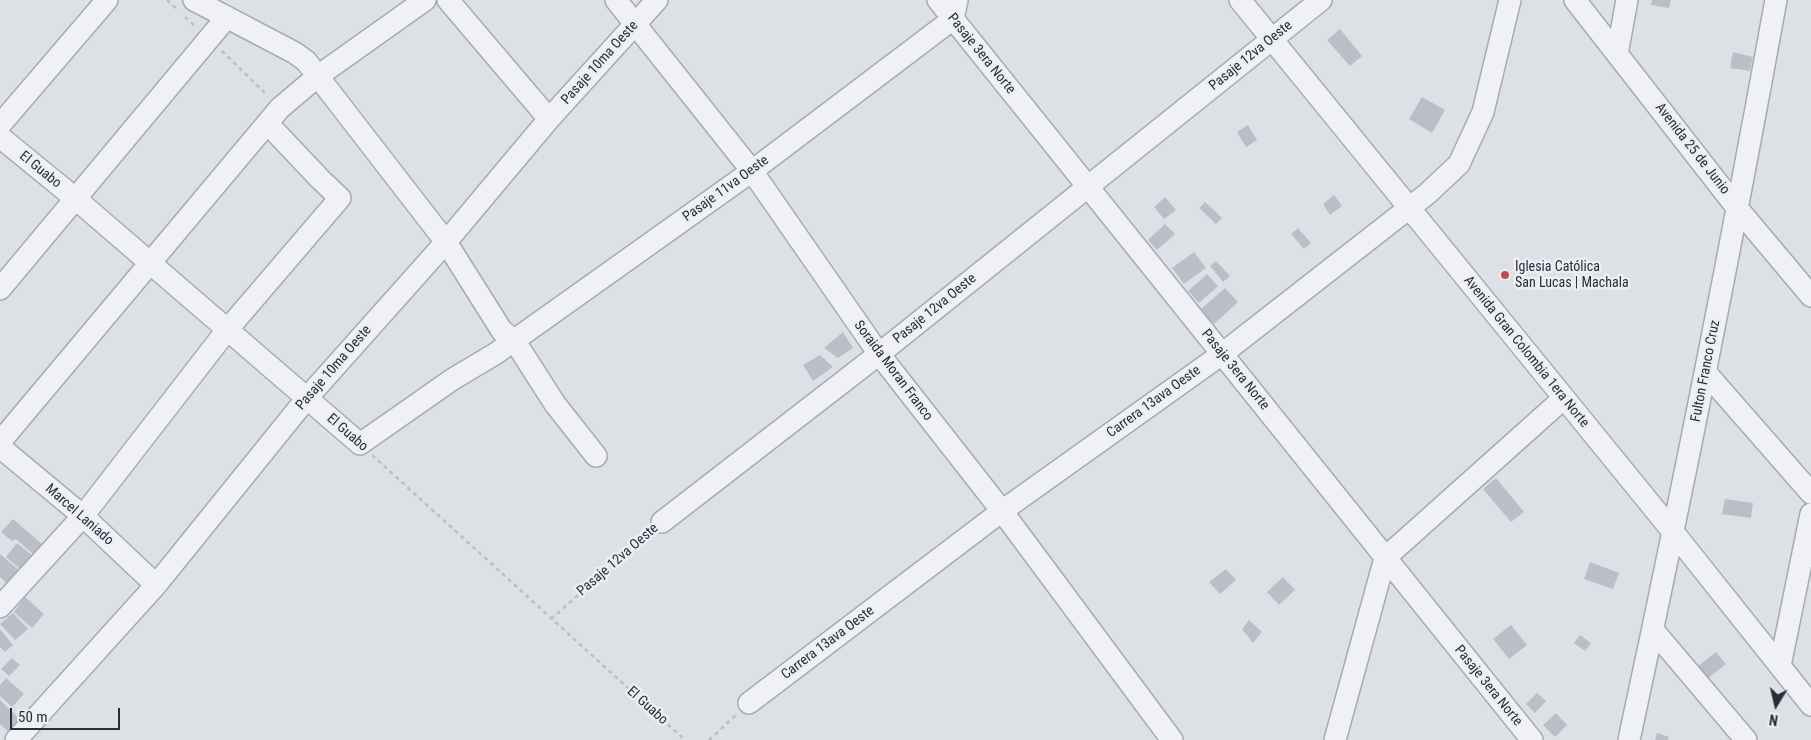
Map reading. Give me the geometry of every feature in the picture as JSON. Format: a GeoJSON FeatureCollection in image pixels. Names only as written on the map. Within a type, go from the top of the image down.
{"type":"FeatureCollection","features":[{"type":"Feature","properties":{"kind":"street"},"geometry":{"type":"LineString","coordinates":[[0,125],[107,0]]}},
{"type":"Feature","properties":{"kind":"street"},"geometry":{"type":"LineString","coordinates":[[194,0],[295,53],[306,61],[446,242],[502,331],[514,340],[555,404],[596,456]]}},
{"type":"Feature","properties":{"kind":"street"},"geometry":{"type":"LineString","coordinates":[[0,442],[274,116],[318,76],[425,0]]}},
{"type":"Feature","properties":{"kind":"street"},"geometry":{"type":"LineString","coordinates":[[448,0],[549,119]]}},
{"type":"Feature","properties":{"kind":"street","name":"Soraida Moran Franco"},"geometry":{"type":"LineString","coordinates":[[616,0],[752,171],[879,354],[1002,511],[1172,740]]}},
{"type":"Feature","properties":{"kind":"street","name":"Pasaje 10ma Oeste"},"geometry":{"type":"LineString","coordinates":[[16,740],[156,585],[307,398],[446,242],[549,119],[657,0]]}},
{"type":"Feature","properties":{"kind":"street","name":"Pasaje 3era Norte"},"geometry":{"type":"LineString","coordinates":[[938,0],[955,9],[1088,187],[1532,740]]}},
{"type":"Feature","properties":{"kind":"street","name":"Avenida Gran Colombia 1era Norte"},"geometry":{"type":"LineString","coordinates":[[1240,0],[1674,533],[1811,705]]}},
{"type":"Feature","properties":{"kind":"street","name":"Pasaje 12va Oeste"},"geometry":{"type":"LineString","coordinates":[[662,522],[879,354],[1321,0]]}},
{"type":"Feature","properties":{"kind":"street","name":"Carrera 13ava Oeste"},"geometry":{"type":"LineString","coordinates":[[749,703],[1002,511],[1222,354],[1427,194],[1459,164],[1482,112],[1510,0]]}},
{"type":"Feature","properties":{"kind":"street","name":"Avenida 25 de Junio"},"geometry":{"type":"LineString","coordinates":[[1575,0],[1738,208],[1811,296]]}},
{"type":"Feature","properties":{"kind":"street"},"geometry":{"type":"LineString","coordinates":[[1617,54],[1627,0]]}},
{"type":"Feature","properties":{"kind":"street","name":"Fulton Franco Cruz"},"geometry":{"type":"LineString","coordinates":[[1629,740],[1674,533],[1706,373],[1776,0]]}},
{"type":"Feature","properties":{"kind":"street","name":"Pasaje 11va Oeste"},"geometry":{"type":"LineString","coordinates":[[360,444],[453,379],[495,354],[752,171],[955,9]]}},
{"type":"Feature","properties":{"kind":"street"},"geometry":{"type":"LineString","coordinates":[[0,289],[227,18]]}},
{"type":"Feature","properties":{"kind":"street"},"geometry":{"type":"LineString","coordinates":[[0,607],[83,516],[227,330],[340,198],[320,179],[274,116]]}},
{"type":"Feature","properties":{"kind":"street","name":"El Guabo"},"geometry":{"type":"LineString","coordinates":[[0,137],[76,199],[360,444]]}},
{"type":"Feature","properties":{"kind":"street"},"geometry":{"type":"LineString","coordinates":[[1706,373],[1811,494]]}},
{"type":"Feature","properties":{"kind":"street"},"geometry":{"type":"LineString","coordinates":[[1335,740],[1385,558],[1564,398]]}},
{"type":"Feature","properties":{"kind":"street","name":"Marcel Laniado"},"geometry":{"type":"LineString","coordinates":[[0,447],[83,516],[156,585]]}},
{"type":"Feature","properties":{"kind":"street"},"geometry":{"type":"LineString","coordinates":[[1780,666],[1811,514]]}},
{"type":"Feature","properties":{"kind":"street"},"geometry":{"type":"LineString","coordinates":[[1653,630],[1746,740]]}},
{"type":"Feature","properties":{"kind":"path"},"geometry":{"type":"LineString","coordinates":[[167,0],[209,39],[274,116]]}},
{"type":"Feature","properties":{"kind":"path","name":"El Guabo"},"geometry":{"type":"LineString","coordinates":[[360,444],[685,740]]}},
{"type":"Feature","properties":{"kind":"path","name":"Pasaje 12va Oeste"},"geometry":{"type":"LineString","coordinates":[[551,619],[662,522]]}},
{"type":"Feature","properties":{"kind":"path"},"geometry":{"type":"LineString","coordinates":[[708,740],[749,703]]}},
{"type":"Feature","properties":{"kind":"building"},"geometry":{"type":"Polygon","coordinates":[[[1652,0],[1671,0],[1669,8],[1651,5],[1652,0]]]}},
{"type":"Feature","properties":{"kind":"building"},"geometry":{"type":"Polygon","coordinates":[[[1340,29],[1362,56],[1350,66],[1327,40],[1340,29]]]}},
{"type":"Feature","properties":{"kind":"building"},"geometry":{"type":"Polygon","coordinates":[[[1733,52],[1753,57],[1750,71],[1730,68],[1733,52]]]}},
{"type":"Feature","properties":{"kind":"building"},"geometry":{"type":"Polygon","coordinates":[[[1422,97],[1445,110],[1432,133],[1409,119],[1422,97]]]}},
{"type":"Feature","properties":{"kind":"building"},"geometry":{"type":"Polygon","coordinates":[[[1248,125],[1257,140],[1246,147],[1237,132],[1248,125]]]}},
{"type":"Feature","properties":{"kind":"building"},"geometry":{"type":"Polygon","coordinates":[[[1334,195],[1342,206],[1330,215],[1323,204],[1334,195]]]}},
{"type":"Feature","properties":{"kind":"building"},"geometry":{"type":"Polygon","coordinates":[[[1165,197],[1176,210],[1164,219],[1154,207],[1165,197]]]}},
{"type":"Feature","properties":{"kind":"building"},"geometry":{"type":"Polygon","coordinates":[[[1205,202],[1222,218],[1216,224],[1199,208],[1205,202]]]}},
{"type":"Feature","properties":{"kind":"building"},"geometry":{"type":"Polygon","coordinates":[[[1165,224],[1175,234],[1157,250],[1148,240],[1165,224]]]}},
{"type":"Feature","properties":{"kind":"building"},"geometry":{"type":"Polygon","coordinates":[[[1298,228],[1311,243],[1304,249],[1291,234],[1298,228]]]}},
{"type":"Feature","properties":{"kind":"building"},"geometry":{"type":"Polygon","coordinates":[[[1194,252],[1206,268],[1184,284],[1172,268],[1194,252]]]}},
{"type":"Feature","properties":{"kind":"building"},"geometry":{"type":"Polygon","coordinates":[[[1216,261],[1230,276],[1223,282],[1210,266],[1216,261]]]}},
{"type":"Feature","properties":{"kind":"building"},"geometry":{"type":"Polygon","coordinates":[[[1207,274],[1218,286],[1199,303],[1188,291],[1207,274]]]}},
{"type":"Feature","properties":{"kind":"building"},"geometry":{"type":"Polygon","coordinates":[[[1225,288],[1238,302],[1214,324],[1200,310],[1225,288]]]}},
{"type":"Feature","properties":{"kind":"building"},"geometry":{"type":"Polygon","coordinates":[[[843,332],[853,348],[838,358],[824,348],[843,332]]]}},
{"type":"Feature","properties":{"kind":"building"},"geometry":{"type":"Polygon","coordinates":[[[820,355],[833,367],[813,381],[803,365],[820,355]]]}},
{"type":"Feature","properties":{"kind":"building"},"geometry":{"type":"Polygon","coordinates":[[[1496,478],[1524,512],[1511,522],[1483,489],[1496,478]]]}},
{"type":"Feature","properties":{"kind":"building"},"geometry":{"type":"Polygon","coordinates":[[[1725,499],[1753,503],[1751,518],[1722,514],[1725,499]]]}},
{"type":"Feature","properties":{"kind":"building"},"geometry":{"type":"Polygon","coordinates":[[[13,519],[43,545],[34,555],[16,539],[12,541],[1,532],[13,519]]]}},
{"type":"Feature","properties":{"kind":"building"},"geometry":{"type":"Polygon","coordinates":[[[17,543],[39,561],[27,575],[6,557],[17,543]]]}},
{"type":"Feature","properties":{"kind":"building"},"geometry":{"type":"Polygon","coordinates":[[[0,554],[20,571],[9,585],[0,577],[0,554]]]}},
{"type":"Feature","properties":{"kind":"building"},"geometry":{"type":"Polygon","coordinates":[[[1590,562],[1619,573],[1613,589],[1584,579],[1590,562]]]}},
{"type":"Feature","properties":{"kind":"building"},"geometry":{"type":"Polygon","coordinates":[[[1226,569],[1236,580],[1220,594],[1209,582],[1226,569]]]}},
{"type":"Feature","properties":{"kind":"building"},"geometry":{"type":"Polygon","coordinates":[[[1283,577],[1295,590],[1279,605],[1267,592],[1283,577]]]}},
{"type":"Feature","properties":{"kind":"building"},"geometry":{"type":"Polygon","coordinates":[[[25,597],[44,614],[32,628],[14,612],[25,597]]]}},
{"type":"Feature","properties":{"kind":"building"},"geometry":{"type":"Polygon","coordinates":[[[13,613],[28,629],[15,640],[0,624],[13,613]]]}},
{"type":"Feature","properties":{"kind":"building"},"geometry":{"type":"Polygon","coordinates":[[[1249,620],[1262,632],[1253,643],[1242,629],[1249,620]]]}},
{"type":"Feature","properties":{"kind":"building"},"geometry":{"type":"Polygon","coordinates":[[[1511,625],[1527,645],[1509,659],[1493,639],[1511,625]]]}},
{"type":"Feature","properties":{"kind":"building"},"geometry":{"type":"Polygon","coordinates":[[[0,629],[13,645],[5,652],[0,647],[0,629]]]}},
{"type":"Feature","properties":{"kind":"building"},"geometry":{"type":"Polygon","coordinates":[[[1580,635],[1591,643],[1585,651],[1574,643],[1580,635]]]}},
{"type":"Feature","properties":{"kind":"building"},"geometry":{"type":"Polygon","coordinates":[[[1716,652],[1726,664],[1702,683],[1692,671],[1716,652]]]}},
{"type":"Feature","properties":{"kind":"building"},"geometry":{"type":"Polygon","coordinates":[[[12,658],[20,665],[9,676],[1,669],[12,658]]]}},
{"type":"Feature","properties":{"kind":"building"},"geometry":{"type":"Polygon","coordinates":[[[6,678],[24,694],[12,707],[0,696],[0,685],[6,678]]]}},
{"type":"Feature","properties":{"kind":"building"},"geometry":{"type":"Polygon","coordinates":[[[1537,693],[1546,701],[1535,713],[1526,704],[1537,693]]]}},
{"type":"Feature","properties":{"kind":"building"},"geometry":{"type":"Polygon","coordinates":[[[0,700],[23,722],[11,734],[0,724],[0,700]]]}},
{"type":"Feature","properties":{"kind":"building"},"geometry":{"type":"Polygon","coordinates":[[[1556,713],[1567,725],[1555,737],[1543,725],[1556,713]]]}},
{"type":"Feature","properties":{"kind":"building"},"geometry":{"type":"Polygon","coordinates":[[[1657,733],[1669,737],[1668,740],[1655,740],[1657,733]]]}},
{"type":"Feature","properties":{"kind":"place","name":"Iglesia Católica San Lucas | Machala"},"geometry":{"type":"Point","coordinates":[1505,275]}}]}
